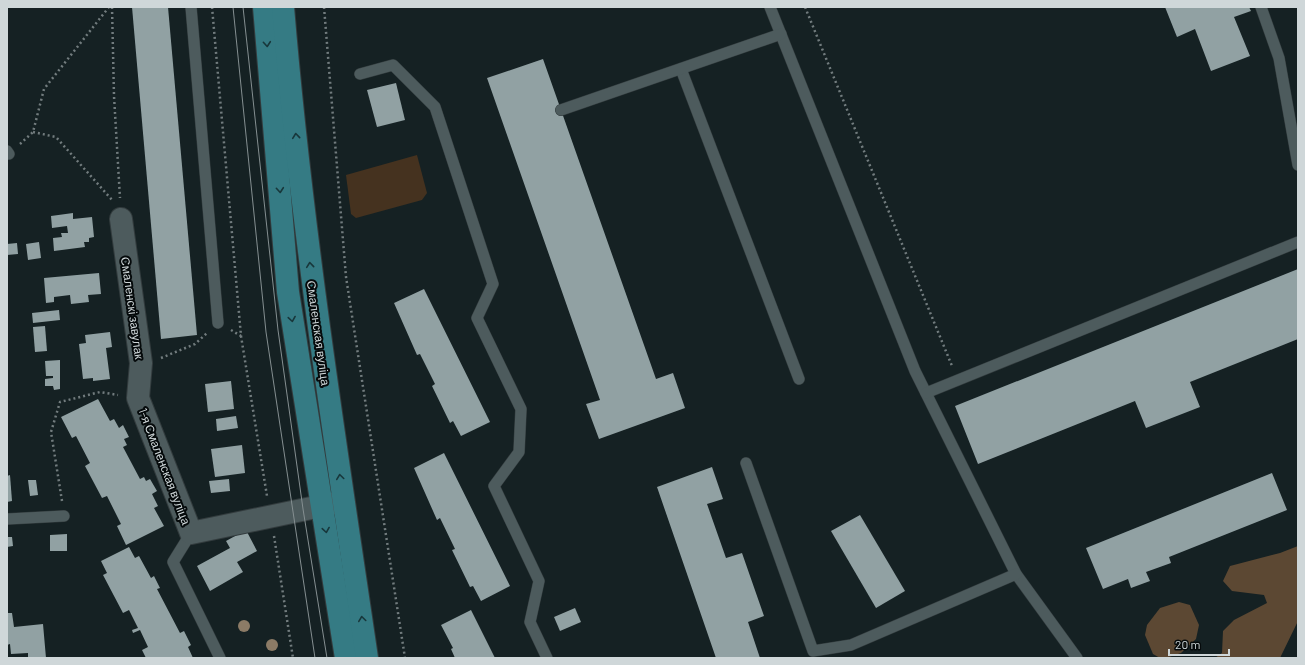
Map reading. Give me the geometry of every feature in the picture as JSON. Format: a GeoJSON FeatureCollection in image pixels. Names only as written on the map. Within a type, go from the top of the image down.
{"type":"FeatureCollection","features":[{"type":"Feature","properties":{"kind":"main road","name":"Смаленская вуліца"},"geometry":{"type":"LineString","coordinates":[[264,7],[288,292],[346,658]]}},
{"type":"Feature","properties":{"kind":"main road","name":"Смаленская вуліца"},"geometry":{"type":"LineString","coordinates":[[283,7],[289,80],[313,290],[367,658]]}},
{"type":"Feature","properties":{"kind":"street","name":"Смаленскі завулак"},"geometry":{"type":"LineString","coordinates":[[121,219],[141,363],[138,398]]}},
{"type":"Feature","properties":{"kind":"street","name":"1-я Смаленская вуліца"},"geometry":{"type":"LineString","coordinates":[[138,398],[191,533]]}},
{"type":"Feature","properties":{"kind":"street"},"geometry":{"type":"LineString","coordinates":[[191,533],[344,501]]}},
{"type":"Feature","properties":{"kind":"lane"},"geometry":{"type":"LineString","coordinates":[[191,7],[218,323]]}},
{"type":"Feature","properties":{"kind":"lane"},"geometry":{"type":"LineString","coordinates":[[770,7],[915,370],[1016,574],[1077,658]]}},
{"type":"Feature","properties":{"kind":"lane"},"geometry":{"type":"LineString","coordinates":[[1260,7],[1279,58],[1298,165]]}},
{"type":"Feature","properties":{"kind":"lane"},"geometry":{"type":"LineString","coordinates":[[561,110],[781,34]]}},
{"type":"Feature","properties":{"kind":"lane"},"geometry":{"type":"LineString","coordinates":[[360,74],[393,65],[435,107],[493,284],[477,318],[521,409],[519,452],[494,486],[539,581],[530,622],[547,658]]}},
{"type":"Feature","properties":{"kind":"lane"},"geometry":{"type":"LineString","coordinates":[[681,68],[799,379]]}},
{"type":"Feature","properties":{"kind":"lane"},"geometry":{"type":"LineString","coordinates":[[926,392],[1298,242]]}},
{"type":"Feature","properties":{"kind":"lane"},"geometry":{"type":"LineString","coordinates":[[746,463],[813,651],[852,645],[1016,574]]}},
{"type":"Feature","properties":{"kind":"lane"},"geometry":{"type":"LineString","coordinates":[[7,518],[64,516]]}},
{"type":"Feature","properties":{"kind":"lane"},"geometry":{"type":"LineString","coordinates":[[191,533],[173,562],[220,658]]}},
{"type":"Feature","properties":{"kind":"path"},"geometry":{"type":"LineString","coordinates":[[8,152],[33,132],[44,89],[109,7]]}},
{"type":"Feature","properties":{"kind":"path"},"geometry":{"type":"LineString","coordinates":[[112,7],[114,96],[121,219]]}},
{"type":"Feature","properties":{"kind":"path"},"geometry":{"type":"LineString","coordinates":[[212,7],[241,336],[293,658]]}},
{"type":"Feature","properties":{"kind":"path"},"geometry":{"type":"LineString","coordinates":[[324,7],[346,277],[405,658]]}},
{"type":"Feature","properties":{"kind":"path"},"geometry":{"type":"LineString","coordinates":[[805,7],[958,380]]}},
{"type":"Feature","properties":{"kind":"path"},"geometry":{"type":"LineString","coordinates":[[33,132],[56,137],[116,205],[121,219]]}},
{"type":"Feature","properties":{"kind":"path"},"geometry":{"type":"LineString","coordinates":[[141,363],[159,358],[195,344],[218,323],[241,336]]}},
{"type":"Feature","properties":{"kind":"path"},"geometry":{"type":"LineString","coordinates":[[64,516],[50,432],[60,402],[100,392],[138,398]]}},
{"type":"Feature","properties":{"kind":"shaded area"},"geometry":{"type":"Polygon","coordinates":[[[417,155],[427,193],[422,200],[356,218],[351,214],[346,175],[417,155]]]}},
{"type":"Feature","properties":{"kind":"shaded area"},"geometry":{"type":"Polygon","coordinates":[[[1298,546],[1298,621],[1280,658],[1215,658],[1222,653],[1223,631],[1234,620],[1267,603],[1264,595],[1232,591],[1223,581],[1230,566],[1280,553],[1298,546]]]}},
{"type":"Feature","properties":{"kind":"shaded area"},"geometry":{"type":"Polygon","coordinates":[[[1179,602],[1190,605],[1199,625],[1196,639],[1181,653],[1166,658],[1160,658],[1153,654],[1145,635],[1147,625],[1160,608],[1179,602]]]}},
{"type":"Feature","properties":{"kind":"building"},"geometry":{"type":"Polygon","coordinates":[[[132,7],[168,7],[197,335],[161,339],[132,7]]]}},
{"type":"Feature","properties":{"kind":"building"},"geometry":{"type":"Polygon","coordinates":[[[1165,7],[1249,7],[1251,11],[1234,17],[1250,56],[1211,71],[1195,29],[1177,37],[1165,7]]]}},
{"type":"Feature","properties":{"kind":"building"},"geometry":{"type":"Polygon","coordinates":[[[543,59],[656,379],[673,373],[685,408],[599,439],[586,404],[600,400],[487,78],[543,59]]]}},
{"type":"Feature","properties":{"kind":"building"},"geometry":{"type":"Polygon","coordinates":[[[396,83],[405,120],[377,127],[367,90],[396,83]]]}},
{"type":"Feature","properties":{"kind":"building"},"geometry":{"type":"Polygon","coordinates":[[[73,213],[73,219],[92,217],[94,237],[89,238],[89,242],[84,242],[85,247],[54,251],[53,238],[62,237],[61,233],[68,233],[67,226],[52,228],[51,216],[73,213]]]}},
{"type":"Feature","properties":{"kind":"building"},"geometry":{"type":"Polygon","coordinates":[[[39,242],[41,258],[28,260],[26,244],[39,242]]]}},
{"type":"Feature","properties":{"kind":"building"},"geometry":{"type":"Polygon","coordinates":[[[17,243],[18,254],[7,255],[7,244],[17,243]]]}},
{"type":"Feature","properties":{"kind":"building"},"geometry":{"type":"Polygon","coordinates":[[[1298,269],[1298,339],[1190,382],[1200,407],[1146,428],[1135,401],[978,464],[955,406],[1298,269]]]}},
{"type":"Feature","properties":{"kind":"building"},"geometry":{"type":"Polygon","coordinates":[[[99,273],[101,294],[88,295],[89,302],[71,304],[70,295],[54,297],[54,302],[46,303],[44,278],[99,273]]]}},
{"type":"Feature","properties":{"kind":"building"},"geometry":{"type":"Polygon","coordinates":[[[424,289],[490,422],[461,436],[453,421],[450,423],[432,386],[435,384],[420,354],[417,355],[394,303],[424,289]]]}},
{"type":"Feature","properties":{"kind":"building"},"geometry":{"type":"Polygon","coordinates":[[[59,310],[60,320],[33,323],[32,313],[59,310]]]}},
{"type":"Feature","properties":{"kind":"building"},"geometry":{"type":"Polygon","coordinates":[[[45,326],[47,351],[35,352],[33,327],[45,326]]]}},
{"type":"Feature","properties":{"kind":"building"},"geometry":{"type":"Polygon","coordinates":[[[110,332],[112,347],[106,348],[110,379],[93,381],[93,378],[83,379],[79,344],[86,343],[85,335],[110,332]]]}},
{"type":"Feature","properties":{"kind":"building"},"geometry":{"type":"Polygon","coordinates":[[[60,360],[60,389],[54,390],[53,386],[45,386],[45,379],[53,378],[53,376],[46,376],[45,361],[60,360]]]}},
{"type":"Feature","properties":{"kind":"building"},"geometry":{"type":"Polygon","coordinates":[[[231,381],[234,409],[208,412],[205,384],[231,381]]]}},
{"type":"Feature","properties":{"kind":"building"},"geometry":{"type":"Polygon","coordinates":[[[98,399],[110,421],[114,419],[119,428],[123,425],[129,437],[124,439],[127,445],[123,447],[140,479],[144,477],[146,481],[150,479],[157,491],[152,494],[158,506],[154,508],[164,526],[126,545],[117,526],[121,524],[107,496],[102,498],[85,466],[90,463],[76,436],[72,438],[61,417],[98,399]]]}},
{"type":"Feature","properties":{"kind":"building"},"geometry":{"type":"Polygon","coordinates":[[[236,416],[238,428],[217,431],[216,419],[236,416]]]}},
{"type":"Feature","properties":{"kind":"building"},"geometry":{"type":"Polygon","coordinates":[[[242,445],[245,473],[215,477],[211,449],[242,445]]]}},
{"type":"Feature","properties":{"kind":"building"},"geometry":{"type":"Polygon","coordinates":[[[444,453],[510,586],[481,601],[473,586],[470,587],[452,550],[455,549],[440,518],[437,520],[414,468],[444,453]]]}},
{"type":"Feature","properties":{"kind":"building"},"geometry":{"type":"Polygon","coordinates":[[[712,467],[723,499],[707,504],[726,558],[742,553],[764,616],[748,622],[760,658],[716,658],[657,487],[712,467]]]}},
{"type":"Feature","properties":{"kind":"building"},"geometry":{"type":"Polygon","coordinates":[[[1272,473],[1287,510],[1169,557],[1171,563],[1146,572],[1150,581],[1131,588],[1128,579],[1103,589],[1086,548],[1272,473]]]}},
{"type":"Feature","properties":{"kind":"building"},"geometry":{"type":"Polygon","coordinates":[[[10,475],[12,501],[7,502],[7,476],[10,475]]]}},
{"type":"Feature","properties":{"kind":"building"},"geometry":{"type":"Polygon","coordinates":[[[229,479],[230,491],[211,493],[209,481],[229,479]]]}},
{"type":"Feature","properties":{"kind":"building"},"geometry":{"type":"Polygon","coordinates":[[[28,480],[36,480],[38,495],[30,496],[28,480]]]}},
{"type":"Feature","properties":{"kind":"building"},"geometry":{"type":"Polygon","coordinates":[[[860,515],[905,591],[876,608],[831,531],[860,515]]]}},
{"type":"Feature","properties":{"kind":"building"},"geometry":{"type":"Polygon","coordinates":[[[246,530],[257,551],[237,562],[243,572],[210,591],[197,566],[230,548],[226,541],[246,530]]]}},
{"type":"Feature","properties":{"kind":"building"},"geometry":{"type":"Polygon","coordinates":[[[67,534],[67,551],[50,551],[50,535],[67,534]]]}},
{"type":"Feature","properties":{"kind":"building"},"geometry":{"type":"Polygon","coordinates":[[[7,537],[12,537],[13,546],[7,547],[7,537]]]}},
{"type":"Feature","properties":{"kind":"building"},"geometry":{"type":"Polygon","coordinates":[[[129,547],[135,558],[139,556],[151,578],[154,576],[160,588],[157,589],[180,633],[184,631],[191,645],[188,647],[193,658],[146,658],[142,650],[148,647],[140,630],[133,633],[132,630],[138,628],[129,610],[123,613],[103,575],[107,573],[101,561],[129,547]]]}},
{"type":"Feature","properties":{"kind":"building"},"geometry":{"type":"Polygon","coordinates":[[[575,608],[581,622],[560,631],[554,617],[575,608]]]}},
{"type":"Feature","properties":{"kind":"building"},"geometry":{"type":"Polygon","coordinates":[[[471,610],[495,658],[455,658],[451,649],[453,648],[441,625],[471,610]]]}},
{"type":"Feature","properties":{"kind":"building"},"geometry":{"type":"Polygon","coordinates":[[[7,613],[12,613],[14,627],[43,624],[46,658],[28,658],[28,653],[11,654],[10,644],[7,645],[7,613]]]}},
{"type":"Feature","properties":{"kind":"tram line"},"geometry":{"type":"LineString","coordinates":[[233,7],[266,332],[315,658]]}},
{"type":"Feature","properties":{"kind":"tram line"},"geometry":{"type":"LineString","coordinates":[[243,7],[278,330],[303,509],[327,658]]}}]}
